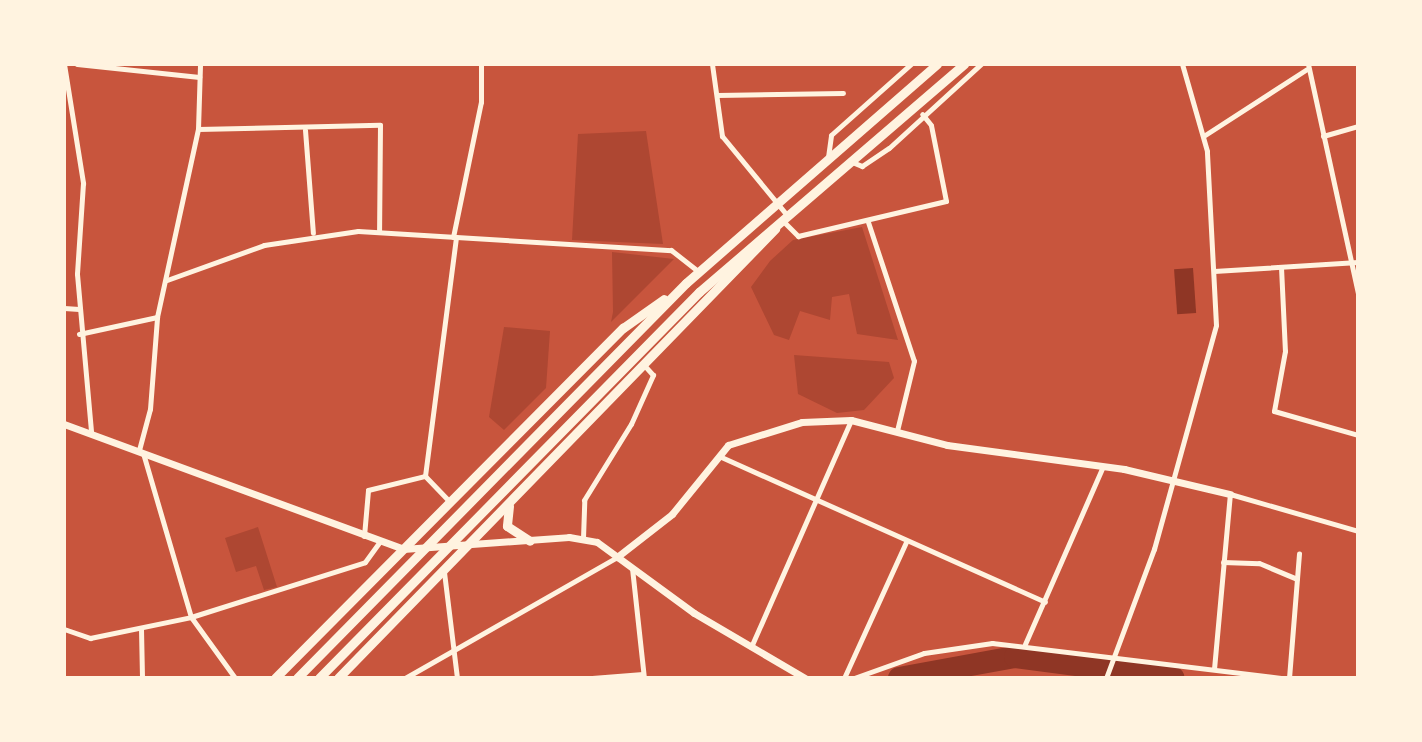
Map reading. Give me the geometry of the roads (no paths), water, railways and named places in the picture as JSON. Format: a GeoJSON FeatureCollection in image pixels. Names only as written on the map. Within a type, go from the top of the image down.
{"type":"FeatureCollection","features":[{"type":"Feature","properties":{"kind":"main road"},"geometry":{"type":"LineString","coordinates":[[275,678],[623,328],[686,283],[776,201],[937,64]]}},
{"type":"Feature","properties":{"kind":"main road"},"geometry":{"type":"LineString","coordinates":[[319,678],[699,292],[964,64]]}},
{"type":"Feature","properties":{"kind":"main road"},"geometry":{"type":"LineString","coordinates":[[338,678],[760,252],[784,217]]}},
{"type":"Feature","properties":{"kind":"main road"},"geometry":{"type":"LineString","coordinates":[[297,678],[686,283]]}},
{"type":"Feature","properties":{"kind":"main road"},"geometry":{"type":"LineString","coordinates":[[510,503],[507,526],[530,541]]}},
{"type":"Feature","properties":{"kind":"street"},"geometry":{"type":"LineString","coordinates":[[64,64],[83,183],[79,334],[91,432]]}},
{"type":"Feature","properties":{"kind":"street"},"geometry":{"type":"LineString","coordinates":[[77,64],[142,67],[199,77]]}},
{"type":"Feature","properties":{"kind":"street"},"geometry":{"type":"LineString","coordinates":[[200,64],[198,129],[157,317],[150,409],[141,451],[191,617],[235,678]]}},
{"type":"Feature","properties":{"kind":"street"},"geometry":{"type":"LineString","coordinates":[[425,476],[454,237],[481,102],[481,64]]}},
{"type":"Feature","properties":{"kind":"street"},"geometry":{"type":"LineString","coordinates":[[712,64],[722,136],[776,201],[798,236],[868,222],[946,201],[931,125],[922,114]]}},
{"type":"Feature","properties":{"kind":"street"},"geometry":{"type":"LineString","coordinates":[[828,157],[831,135],[911,64]]}},
{"type":"Feature","properties":{"kind":"street"},"geometry":{"type":"LineString","coordinates":[[850,160],[862,166],[876,158],[981,64]]}},
{"type":"Feature","properties":{"kind":"street"},"geometry":{"type":"LineString","coordinates":[[1106,678],[1174,478],[1216,325],[1205,135],[1182,64]]}},
{"type":"Feature","properties":{"kind":"street"},"geometry":{"type":"LineString","coordinates":[[1205,135],[1308,66],[1356,262],[1358,294]]}},
{"type":"Feature","properties":{"kind":"street"},"geometry":{"type":"LineString","coordinates":[[717,95],[843,93]]}},
{"type":"Feature","properties":{"kind":"street"},"geometry":{"type":"LineString","coordinates":[[198,129],[305,130],[380,125],[379,232]]}},
{"type":"Feature","properties":{"kind":"street"},"geometry":{"type":"LineString","coordinates":[[1323,136],[1358,126]]}},
{"type":"Feature","properties":{"kind":"street"},"geometry":{"type":"LineString","coordinates":[[305,130],[313,233]]}},
{"type":"Feature","properties":{"kind":"street"},"geometry":{"type":"LineString","coordinates":[[868,222],[914,361],[897,431]]}},
{"type":"Feature","properties":{"kind":"street"},"geometry":{"type":"LineString","coordinates":[[167,280],[313,233],[379,232],[671,250],[699,272]]}},
{"type":"Feature","properties":{"kind":"street"},"geometry":{"type":"LineString","coordinates":[[1214,271],[1356,262]]}},
{"type":"Feature","properties":{"kind":"street"},"geometry":{"type":"LineString","coordinates":[[1281,267],[1285,351],[1274,411],[1358,435]]}},
{"type":"Feature","properties":{"kind":"street"},"geometry":{"type":"LineString","coordinates":[[64,308],[79,309]]}},
{"type":"Feature","properties":{"kind":"street"},"geometry":{"type":"LineString","coordinates":[[79,334],[157,317]]}},
{"type":"Feature","properties":{"kind":"street"},"geometry":{"type":"LineString","coordinates":[[583,538],[584,500],[636,412],[653,375],[645,366]]}},
{"type":"Feature","properties":{"kind":"street"},"geometry":{"type":"LineString","coordinates":[[750,648],[818,501],[851,420]]}},
{"type":"Feature","properties":{"kind":"street"},"geometry":{"type":"LineString","coordinates":[[405,678],[617,557],[672,514],[718,456],[766,429],[851,420],[897,431],[1174,478],[1358,531]]}},
{"type":"Feature","properties":{"kind":"street"},"geometry":{"type":"LineString","coordinates":[[64,424],[379,543],[403,549],[583,538],[617,557],[750,648],[805,678]]}},
{"type":"Feature","properties":{"kind":"street"},"geometry":{"type":"LineString","coordinates":[[718,456],[1045,602]]}},
{"type":"Feature","properties":{"kind":"street"},"geometry":{"type":"LineString","coordinates":[[1025,644],[1103,465]]}},
{"type":"Feature","properties":{"kind":"street"},"geometry":{"type":"LineString","coordinates":[[425,476],[450,502]]}},
{"type":"Feature","properties":{"kind":"street"},"geometry":{"type":"LineString","coordinates":[[364,537],[366,491],[425,476]]}},
{"type":"Feature","properties":{"kind":"street"},"geometry":{"type":"LineString","coordinates":[[1214,669],[1230,494]]}},
{"type":"Feature","properties":{"kind":"street"},"geometry":{"type":"LineString","coordinates":[[844,678],[906,542]]}},
{"type":"Feature","properties":{"kind":"street"},"geometry":{"type":"LineString","coordinates":[[64,629],[90,638],[191,617],[365,562],[379,543]]}},
{"type":"Feature","properties":{"kind":"street"},"geometry":{"type":"LineString","coordinates":[[1289,678],[1299,553]]}},
{"type":"Feature","properties":{"kind":"street"},"geometry":{"type":"LineString","coordinates":[[1223,562],[1259,563],[1297,579]]}},
{"type":"Feature","properties":{"kind":"street"},"geometry":{"type":"LineString","coordinates":[[592,678],[644,676],[632,568]]}},
{"type":"Feature","properties":{"kind":"street"},"geometry":{"type":"LineString","coordinates":[[444,571],[457,678]]}},
{"type":"Feature","properties":{"kind":"street"},"geometry":{"type":"LineString","coordinates":[[141,629],[142,678]]}},
{"type":"Feature","properties":{"kind":"street"},"geometry":{"type":"LineString","coordinates":[[854,678],[924,653],[1025,644],[1281,678]]}},
{"type":"Feature","properties":{"kind":"waterway"},"geometry":{"type":"LineString","coordinates":[[899,678],[1015,657],[1174,678]]}}]}
